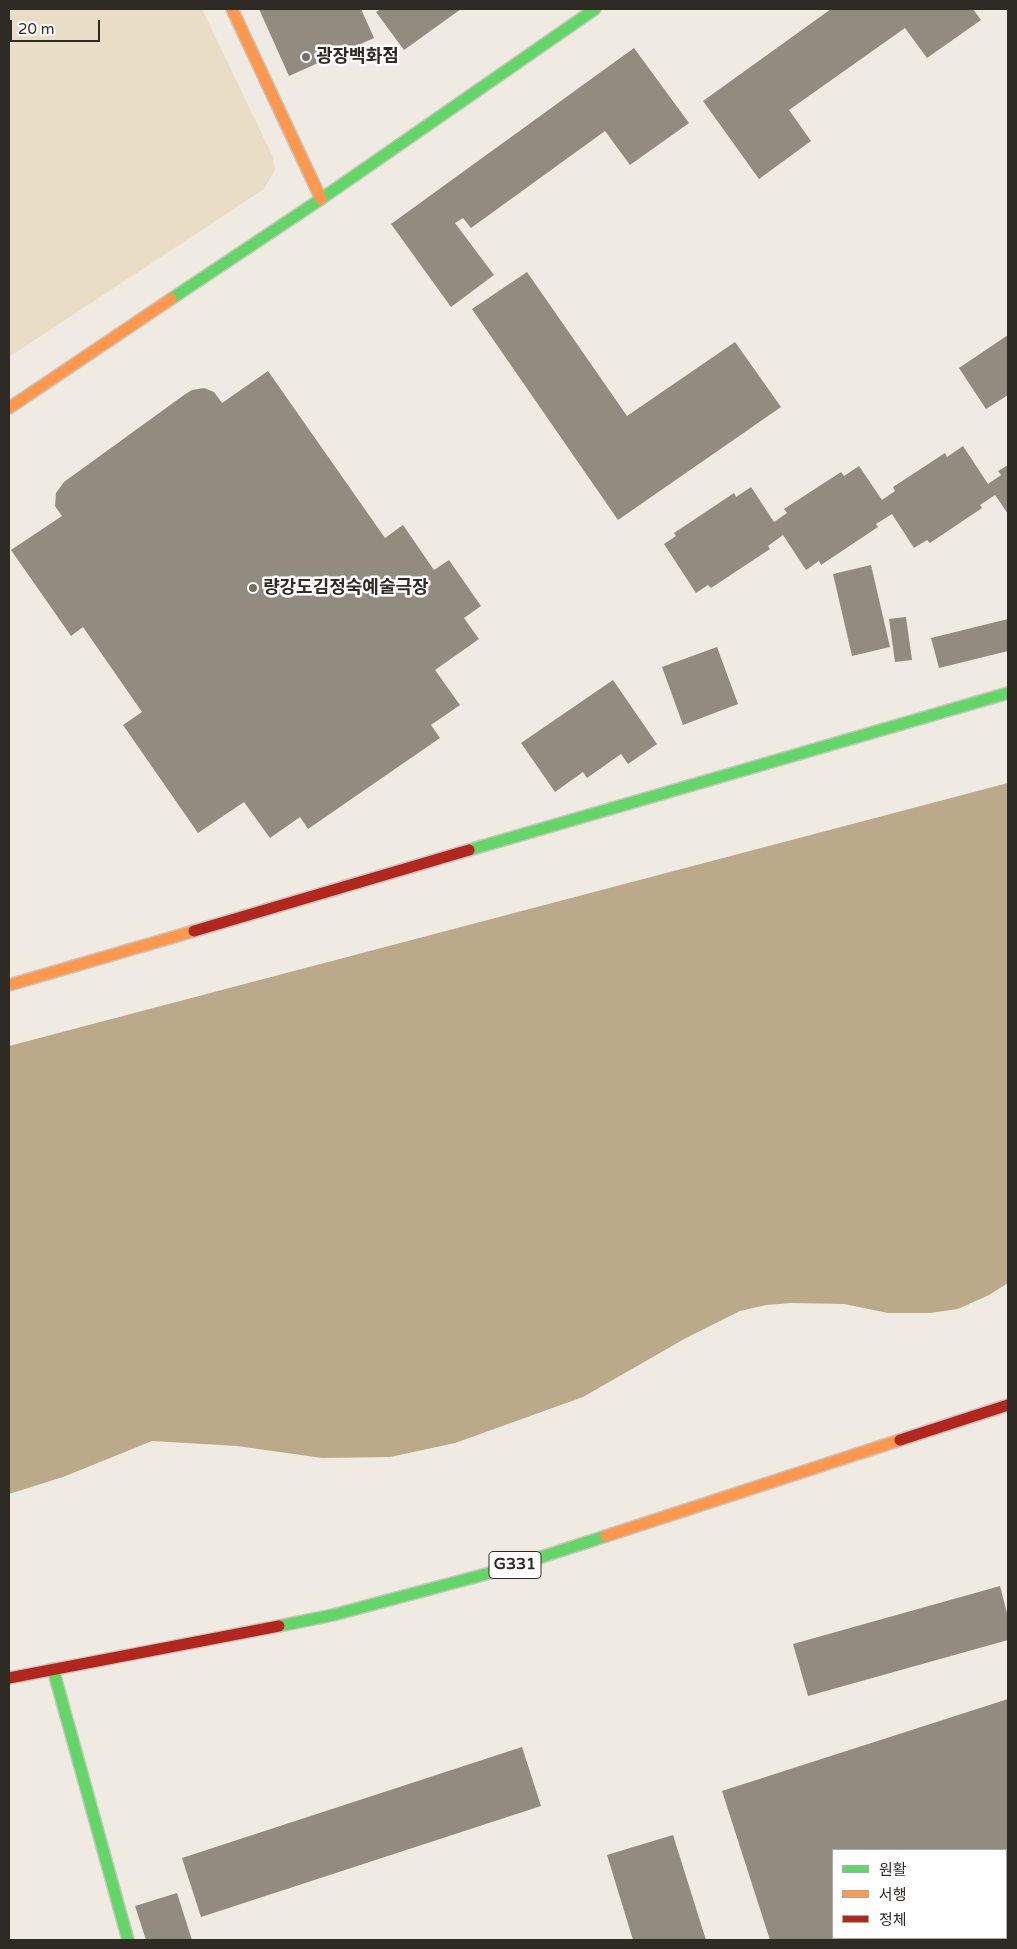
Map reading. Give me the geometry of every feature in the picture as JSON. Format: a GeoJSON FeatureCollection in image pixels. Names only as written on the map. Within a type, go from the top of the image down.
{"type":"FeatureCollection","features":[{"type":"Feature","properties":{"kind":"main road"},"geometry":{"type":"LineString","coordinates":[[232,9],[321,199]]}},
{"type":"Feature","properties":{"kind":"main road"},"geometry":{"type":"LineString","coordinates":[[9,408],[321,199],[594,9]]}},
{"type":"Feature","properties":{"kind":"main road"},"geometry":{"type":"LineString","coordinates":[[9,985],[1008,693]]}},
{"type":"Feature","properties":{"kind":"main road","name":"G331"},"geometry":{"type":"LineString","coordinates":[[9,1678],[333,1615],[501,1570],[1008,1406]]}},
{"type":"Feature","properties":{"kind":"main road"},"geometry":{"type":"LineString","coordinates":[[54,1669],[128,1940]]}},
{"type":"Feature","properties":{"kind":"shaded area"},"geometry":{"type":"Polygon","coordinates":[[[9,9],[202,9],[273,157],[275,170],[264,189],[9,357],[9,9]]]}},
{"type":"Feature","properties":{"kind":"shaded area"},"geometry":{"type":"Polygon","coordinates":[[[1008,783],[1008,1283],[989,1295],[958,1309],[930,1313],[888,1313],[844,1304],[791,1303],[766,1305],[740,1311],[686,1338],[583,1397],[455,1443],[390,1457],[322,1458],[237,1446],[152,1441],[63,1477],[9,1494],[9,1046],[1008,783]]]}},
{"type":"Feature","properties":{"kind":"building","name":"광장백화점"},"geometry":{"type":"Polygon","coordinates":[[[259,9],[361,9],[374,38],[289,76],[259,9]]]}},
{"type":"Feature","properties":{"kind":"building"},"geometry":{"type":"Polygon","coordinates":[[[381,9],[461,9],[404,50],[376,12],[381,9]]]}},
{"type":"Feature","properties":{"kind":"building"},"geometry":{"type":"Polygon","coordinates":[[[831,9],[973,9],[981,20],[927,58],[905,28],[789,110],[811,141],[759,179],[703,101],[831,9]]]}},
{"type":"Feature","properties":{"kind":"building"},"geometry":{"type":"Polygon","coordinates":[[[634,48],[689,123],[630,165],[605,131],[471,228],[463,218],[455,223],[494,275],[451,307],[391,224],[634,48]]]}},
{"type":"Feature","properties":{"kind":"building"},"geometry":{"type":"Polygon","coordinates":[[[527,272],[627,416],[735,342],[781,407],[618,520],[472,309],[527,272]]]}},
{"type":"Feature","properties":{"kind":"building"},"geometry":{"type":"Polygon","coordinates":[[[1008,335],[1008,395],[986,409],[959,368],[1008,335]]]}},
{"type":"Feature","properties":{"kind":"building","name":"량강도김정숙예술극장"},"geometry":{"type":"Polygon","coordinates":[[[268,371],[385,538],[403,525],[434,570],[449,560],[481,606],[464,618],[479,639],[435,670],[460,705],[431,725],[440,738],[308,829],[300,817],[270,838],[244,802],[198,833],[123,725],[142,712],[83,627],[71,636],[11,550],[62,516],[55,506],[56,493],[64,482],[184,395],[192,390],[204,388],[214,392],[222,403],[268,371]]]}},
{"type":"Feature","properties":{"kind":"building"},"geometry":{"type":"Polygon","coordinates":[[[963,446],[988,484],[1001,475],[998,471],[1008,465],[1008,514],[995,495],[980,505],[982,508],[930,543],[927,540],[914,548],[892,514],[876,524],[878,527],[821,565],[819,561],[806,570],[783,535],[768,546],[770,549],[711,588],[708,585],[696,593],[664,544],[676,536],[674,533],[734,493],[736,497],[751,487],[774,522],[787,513],[784,509],[841,472],[844,476],[859,466],[882,500],[895,491],[893,487],[945,453],[947,457],[963,446]]]}},
{"type":"Feature","properties":{"kind":"building"},"geometry":{"type":"Polygon","coordinates":[[[871,565],[890,647],[852,656],[833,574],[871,565]]]}},
{"type":"Feature","properties":{"kind":"building"},"geometry":{"type":"Polygon","coordinates":[[[906,617],[912,660],[895,662],[889,619],[906,617]]]}},
{"type":"Feature","properties":{"kind":"building"},"geometry":{"type":"Polygon","coordinates":[[[1008,619],[1008,651],[939,668],[931,638],[1008,619]]]}},
{"type":"Feature","properties":{"kind":"building"},"geometry":{"type":"Polygon","coordinates":[[[717,647],[738,704],[683,725],[662,667],[717,647]]]}},
{"type":"Feature","properties":{"kind":"building"},"geometry":{"type":"Polygon","coordinates":[[[613,680],[657,744],[628,764],[621,754],[587,778],[583,772],[555,792],[521,743],[613,680]]]}},
{"type":"Feature","properties":{"kind":"building"},"geometry":{"type":"Polygon","coordinates":[[[1000,1586],[1008,1617],[1008,1640],[808,1696],[793,1644],[1000,1586]]]}},
{"type":"Feature","properties":{"kind":"building"},"geometry":{"type":"Polygon","coordinates":[[[1008,1699],[1008,1940],[770,1940],[722,1791],[1008,1699]]]}},
{"type":"Feature","properties":{"kind":"building"},"geometry":{"type":"Polygon","coordinates":[[[522,1747],[541,1806],[201,1917],[182,1858],[522,1747]]]}},
{"type":"Feature","properties":{"kind":"building"},"geometry":{"type":"Polygon","coordinates":[[[673,1835],[706,1940],[633,1940],[607,1855],[673,1835]]]}},
{"type":"Feature","properties":{"kind":"building"},"geometry":{"type":"Polygon","coordinates":[[[177,1893],[192,1940],[146,1940],[135,1906],[177,1893]]]}},
{"type":"Feature","properties":{"kind":"traffic: fast"},"geometry":{"type":"LineString","coordinates":[[171,299],[321,199],[595,9]]}},
{"type":"Feature","properties":{"kind":"traffic: fast"},"geometry":{"type":"LineString","coordinates":[[469,850],[1008,693]]}},
{"type":"Feature","properties":{"kind":"traffic: fast"},"geometry":{"type":"LineString","coordinates":[[279,1626],[333,1615],[501,1570],[606,1536]]}},
{"type":"Feature","properties":{"kind":"traffic: fast"},"geometry":{"type":"LineString","coordinates":[[53,1669],[128,1940]]}},
{"type":"Feature","properties":{"kind":"traffic: slow"},"geometry":{"type":"LineString","coordinates":[[232,9],[321,199]]}},
{"type":"Feature","properties":{"kind":"traffic: slow"},"geometry":{"type":"LineString","coordinates":[[9,408],[171,299]]}},
{"type":"Feature","properties":{"kind":"traffic: slow"},"geometry":{"type":"LineString","coordinates":[[9,985],[194,931]]}},
{"type":"Feature","properties":{"kind":"traffic: slow"},"geometry":{"type":"LineString","coordinates":[[606,1536],[900,1440]]}},
{"type":"Feature","properties":{"kind":"traffic: jam"},"geometry":{"type":"LineString","coordinates":[[194,931],[469,850]]}},
{"type":"Feature","properties":{"kind":"traffic: jam"},"geometry":{"type":"LineString","coordinates":[[900,1440],[1008,1405]]}},
{"type":"Feature","properties":{"kind":"traffic: jam"},"geometry":{"type":"LineString","coordinates":[[9,1678],[279,1626]]}},
{"type":"Feature","properties":{"kind":"place","name":"광장백화점"},"geometry":{"type":"Point","coordinates":[306,57]}},
{"type":"Feature","properties":{"kind":"place","name":"량강도김정숙예술극장"},"geometry":{"type":"Point","coordinates":[253,588]}}]}
